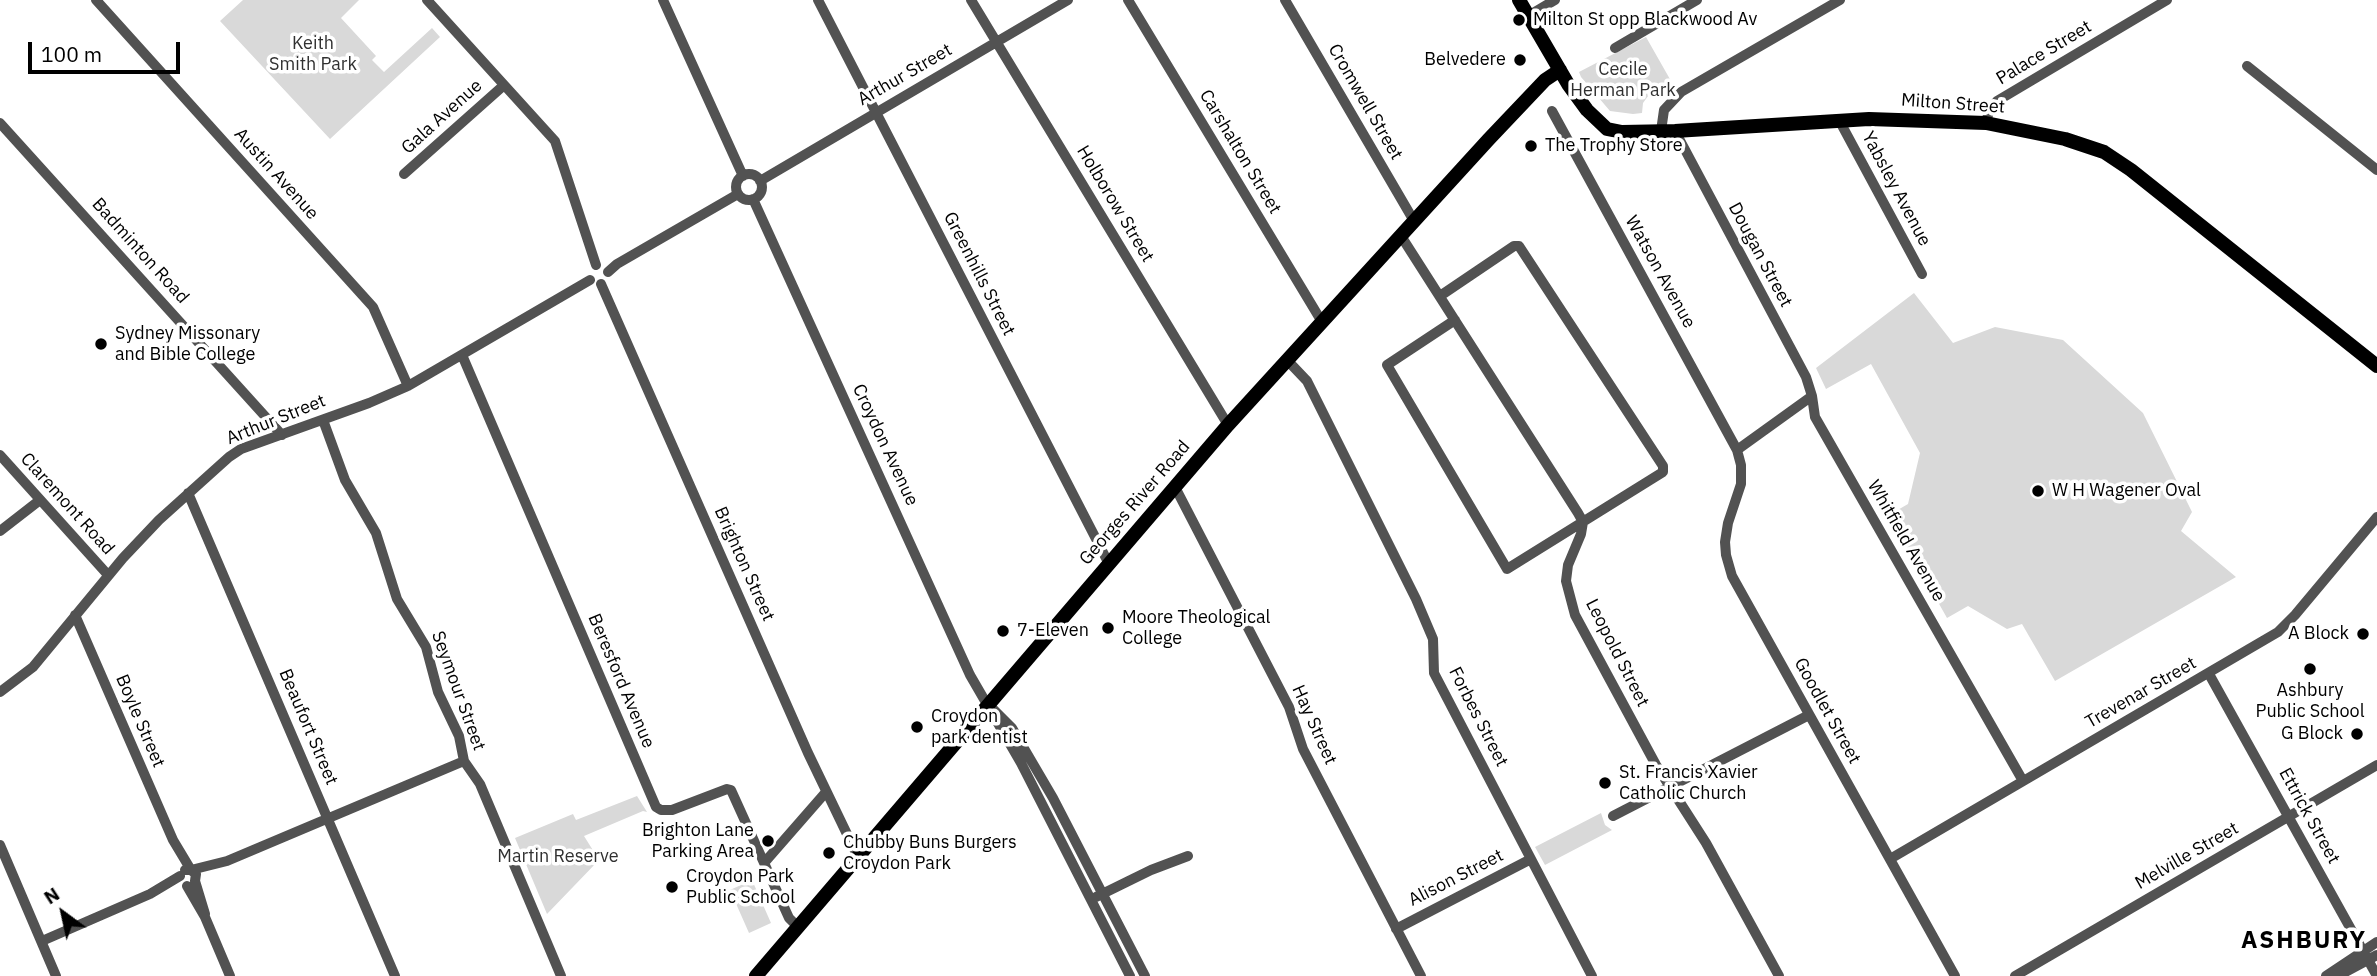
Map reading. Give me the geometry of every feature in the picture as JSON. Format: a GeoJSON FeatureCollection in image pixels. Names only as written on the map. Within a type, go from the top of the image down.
{"type":"FeatureCollection","features":[{"type":"Feature","properties":{"kind":"main road","name":"Milton Street"},"geometry":{"type":"LineString","coordinates":[[1519,0],[1559,70],[1587,110],[1606,129],[1622,132],[1668,131],[1839,120],[1986,123],[2066,139],[2114,157],[2377,366]]}},
{"type":"Feature","properties":{"kind":"main road","name":"Georges River Road"},"geometry":{"type":"LineString","coordinates":[[755,976],[1228,425],[1545,80],[1559,70]]}},
{"type":"Feature","properties":{"kind":"street","name":"Austin Avenue"},"geometry":{"type":"LineString","coordinates":[[96,0],[373,307],[408,386]]}},
{"type":"Feature","properties":{"kind":"street"},"geometry":{"type":"LineString","coordinates":[[427,0],[555,141],[596,265]]}},
{"type":"Feature","properties":{"kind":"street"},"geometry":{"type":"LineString","coordinates":[[663,0],[743,176]]}},
{"type":"Feature","properties":{"kind":"street","name":"Greenhills Street"},"geometry":{"type":"LineString","coordinates":[[818,0],[1109,564]]}},
{"type":"Feature","properties":{"kind":"street","name":"Holborow Street"},"geometry":{"type":"LineString","coordinates":[[971,0],[1228,425]]}},
{"type":"Feature","properties":{"kind":"street","name":"Arthur Street"},"geometry":{"type":"LineString","coordinates":[[760,181],[1068,0]]}},
{"type":"Feature","properties":{"kind":"street","name":"Carshalton Street"},"geometry":{"type":"LineString","coordinates":[[1128,0],[1322,322]]}},
{"type":"Feature","properties":{"kind":"street","name":"Cromwell Street"},"geometry":{"type":"LineString","coordinates":[[1285,0],[1415,221]]}},
{"type":"Feature","properties":{"kind":"street"},"geometry":{"type":"LineString","coordinates":[[1528,16],[1555,0]]}},
{"type":"Feature","properties":{"kind":"street"},"geometry":{"type":"LineString","coordinates":[[1615,48],[1697,0]]}},
{"type":"Feature","properties":{"kind":"street"},"geometry":{"type":"LineString","coordinates":[[1668,131],[1664,110],[1681,92],[1840,0]]}},
{"type":"Feature","properties":{"kind":"street","name":"Palace Street"},"geometry":{"type":"LineString","coordinates":[[1986,123],[1989,111],[1997,101],[2166,0]]}},
{"type":"Feature","properties":{"kind":"street"},"geometry":{"type":"LineString","coordinates":[[2247,66],[2377,170]]}},
{"type":"Feature","properties":{"kind":"street","name":"Gala Avenue"},"geometry":{"type":"LineString","coordinates":[[404,174],[503,86]]}},
{"type":"Feature","properties":{"kind":"street","name":"Watson Avenue"},"geometry":{"type":"LineString","coordinates":[[1552,111],[1737,450]]}},
{"type":"Feature","properties":{"kind":"street","name":"Yabsley Avenue"},"geometry":{"type":"LineString","coordinates":[[1839,120],[1922,274]]}},
{"type":"Feature","properties":{"kind":"street","name":"Badminton Road"},"geometry":{"type":"LineString","coordinates":[[0,123],[282,435]]}},
{"type":"Feature","properties":{"kind":"street","name":"Dougan Street"},"geometry":{"type":"LineString","coordinates":[[1668,131],[1806,377],[1812,396]]}},
{"type":"Feature","properties":{"kind":"street"},"geometry":{"type":"LineString","coordinates":[[754,175],[760,181],[760,193],[753,199],[743,198],[738,194],[736,186],[743,176],[754,175]]}},
{"type":"Feature","properties":{"kind":"street"},"geometry":{"type":"LineString","coordinates":[[608,272],[617,264],[738,194]]}},
{"type":"Feature","properties":{"kind":"street","name":"Croydon Avenue"},"geometry":{"type":"LineString","coordinates":[[753,199],[970,675],[1021,763],[1130,976]]}},
{"type":"Feature","properties":{"kind":"street"},"geometry":{"type":"LineString","coordinates":[[1401,236],[1564,488],[1583,522]]}},
{"type":"Feature","properties":{"kind":"street"},"geometry":{"type":"LineString","coordinates":[[1440,296],[1514,246],[1519,246],[1663,466],[1662,472],[1507,569],[1387,365],[1455,320]]}},
{"type":"Feature","properties":{"kind":"street"},"geometry":{"type":"LineString","coordinates":[[596,265],[605,267],[608,278],[596,282],[589,272],[596,265]]}},
{"type":"Feature","properties":{"kind":"street","name":"Arthur Street"},"geometry":{"type":"LineString","coordinates":[[0,692],[33,667],[108,575],[159,520],[229,457],[241,449],[408,386],[596,282]]}},
{"type":"Feature","properties":{"kind":"street","name":"Brighton Street"},"geometry":{"type":"LineString","coordinates":[[596,282],[826,792],[858,857]]}},
{"type":"Feature","properties":{"kind":"street","name":"Beresford Avenue"},"geometry":{"type":"LineString","coordinates":[[461,355],[656,807],[672,810],[727,789],[731,790],[789,918],[798,927]]}},
{"type":"Feature","properties":{"kind":"street","name":"Forbes Street"},"geometry":{"type":"LineString","coordinates":[[1287,360],[1307,381],[1416,599],[1433,639],[1434,673],[1592,976]]}},
{"type":"Feature","properties":{"kind":"street"},"geometry":{"type":"LineString","coordinates":[[1737,450],[1812,396]]}},
{"type":"Feature","properties":{"kind":"street","name":"Whitfield Avenue"},"geometry":{"type":"LineString","coordinates":[[1812,396],[1815,417],[2023,781]]}},
{"type":"Feature","properties":{"kind":"street","name":"Seymour Street"},"geometry":{"type":"LineString","coordinates":[[323,419],[345,480],[376,533],[397,599],[426,647],[438,692],[459,736],[464,761],[480,784],[561,976]]}},
{"type":"Feature","properties":{"kind":"street","name":"Goodlet Street"},"geometry":{"type":"LineString","coordinates":[[1737,450],[1742,475],[1738,498],[1726,530],[1728,564],[1732,576],[1955,976]]}},
{"type":"Feature","properties":{"kind":"street","name":"Claremont Road"},"geometry":{"type":"LineString","coordinates":[[0,455],[108,575]]}},
{"type":"Feature","properties":{"kind":"street","name":"Hay Street"},"geometry":{"type":"LineString","coordinates":[[1175,487],[1289,707],[1303,749],[1421,976]]}},
{"type":"Feature","properties":{"kind":"street","name":"Beaufort Street"},"geometry":{"type":"LineString","coordinates":[[188,493],[395,976]]}},
{"type":"Feature","properties":{"kind":"street"},"geometry":{"type":"LineString","coordinates":[[0,531],[40,500]]}},
{"type":"Feature","properties":{"kind":"street","name":"Trevenar Street"},"geometry":{"type":"LineString","coordinates":[[1890,859],[2258,645],[2287,623],[2377,517]]}},
{"type":"Feature","properties":{"kind":"street","name":"Leopold Street"},"geometry":{"type":"LineString","coordinates":[[1583,522],[1568,565],[1566,581],[1574,615],[1669,786],[1706,843],[1779,976]]}},
{"type":"Feature","properties":{"kind":"street","name":"Boyle Street"},"geometry":{"type":"LineString","coordinates":[[75,615],[188,878],[202,899],[205,917],[230,976]]}},
{"type":"Feature","properties":{"kind":"street","name":"Ettrick Street"},"geometry":{"type":"LineString","coordinates":[[2208,674],[2370,956],[2377,976]]}},
{"type":"Feature","properties":{"kind":"street","name":"Croydon Avenue"},"geometry":{"type":"LineString","coordinates":[[988,704],[1012,727],[1054,798],[1145,976]]}},
{"type":"Feature","properties":{"kind":"street"},"geometry":{"type":"LineString","coordinates":[[1613,816],[1809,715]]}},
{"type":"Feature","properties":{"kind":"street"},"geometry":{"type":"LineString","coordinates":[[42,941],[464,761]]}},
{"type":"Feature","properties":{"kind":"street","name":"Melville Street"},"geometry":{"type":"LineString","coordinates":[[2014,976],[2377,765]]}},
{"type":"Feature","properties":{"kind":"street"},"geometry":{"type":"LineString","coordinates":[[764,863],[826,792]]}},
{"type":"Feature","properties":{"kind":"street"},"geometry":{"type":"LineString","coordinates":[[0,845],[57,976]]}},
{"type":"Feature","properties":{"kind":"street"},"geometry":{"type":"LineString","coordinates":[[1091,901],[1151,870],[1188,856]]}},
{"type":"Feature","properties":{"kind":"street","name":"Alison Street"},"geometry":{"type":"LineString","coordinates":[[1396,929],[1531,859]]}},
{"type":"Feature","properties":{"kind":"street"},"geometry":{"type":"LineString","coordinates":[[2339,976],[2370,956],[2377,942]]}},
{"type":"Feature","properties":{"kind":"street"},"geometry":{"type":"LineString","coordinates":[[2326,976],[2370,956]]}},
{"type":"Feature","properties":{"kind":"green space","name":"Keith Smith Park"},"geometry":{"type":"Polygon","coordinates":[[[243,0],[359,0],[341,18],[376,56],[372,60],[384,72],[432,28],[440,37],[330,139],[220,21],[243,0]]]}},
{"type":"Feature","properties":{"kind":"green space","name":"Cecile Herman Park"},"geometry":{"type":"Polygon","coordinates":[[[1646,37],[1671,81],[1651,92],[1643,103],[1642,113],[1610,111],[1579,72],[1646,37]]]}},
{"type":"Feature","properties":{"kind":"green space"},"geometry":{"type":"Polygon","coordinates":[[[1914,293],[1953,343],[1995,327],[2063,340],[2143,413],[2192,512],[2181,531],[2236,577],[2055,681],[2022,624],[2007,629],[1968,606],[1947,618],[1889,515],[1908,504],[1920,453],[1871,364],[1826,389],[1816,368],[1914,293]]]}},
{"type":"Feature","properties":{"kind":"green space","name":"Martin Reserve"},"geometry":{"type":"Polygon","coordinates":[[[637,796],[647,812],[643,811],[584,836],[599,860],[547,914],[515,838],[573,814],[576,820],[637,796]]]}},
{"type":"Feature","properties":{"kind":"green space"},"geometry":{"type":"Polygon","coordinates":[[[1601,813],[1605,825],[1612,830],[1545,865],[1535,847],[1601,813]]]}},
{"type":"Feature","properties":{"kind":"green space"},"geometry":{"type":"Polygon","coordinates":[[[752,880],[771,923],[749,933],[730,890],[752,880]]]}},
{"type":"Feature","properties":{"kind":"place","name":"Milton St opp Blackwood Av"},"geometry":{"type":"Point","coordinates":[1519,20]}},
{"type":"Feature","properties":{"kind":"place","name":"Belvedere"},"geometry":{"type":"Point","coordinates":[1520,60]}},
{"type":"Feature","properties":{"kind":"place","name":"The Trophy Store"},"geometry":{"type":"Point","coordinates":[1531,146]}},
{"type":"Feature","properties":{"kind":"place","name":"Sydney Missonary and Bible College"},"geometry":{"type":"Point","coordinates":[101,344]}},
{"type":"Feature","properties":{"kind":"place","name":"W H Wagener Oval"},"geometry":{"type":"Point","coordinates":[2038,491]}},
{"type":"Feature","properties":{"kind":"place","name":"Moore Theological College"},"geometry":{"type":"Point","coordinates":[1108,628]}},
{"type":"Feature","properties":{"kind":"place","name":"7-Eleven"},"geometry":{"type":"Point","coordinates":[1003,631]}},
{"type":"Feature","properties":{"kind":"place","name":"A Block"},"geometry":{"type":"Point","coordinates":[2363,634]}},
{"type":"Feature","properties":{"kind":"place","name":"Ashbury Public School"},"geometry":{"type":"Point","coordinates":[2310,669]}},
{"type":"Feature","properties":{"kind":"place","name":"Croydon park dentist"},"geometry":{"type":"Point","coordinates":[917,727]}},
{"type":"Feature","properties":{"kind":"place","name":"G Block"},"geometry":{"type":"Point","coordinates":[2357,734]}},
{"type":"Feature","properties":{"kind":"place","name":"St. Francis Xavier Catholic Church"},"geometry":{"type":"Point","coordinates":[1605,783]}},
{"type":"Feature","properties":{"kind":"place","name":"Brighton Lane Parking Area"},"geometry":{"type":"Point","coordinates":[768,841]}},
{"type":"Feature","properties":{"kind":"place","name":"Chubby Buns Burgers Croydon Park"},"geometry":{"type":"Point","coordinates":[829,853]}},
{"type":"Feature","properties":{"kind":"place","name":"Croydon Park Public School"},"geometry":{"type":"Point","coordinates":[672,887]}},
{"type":"Feature","properties":{"kind":"district","name":"ASHBURY"},"geometry":{"type":"Point","coordinates":[2304,941]}}]}
